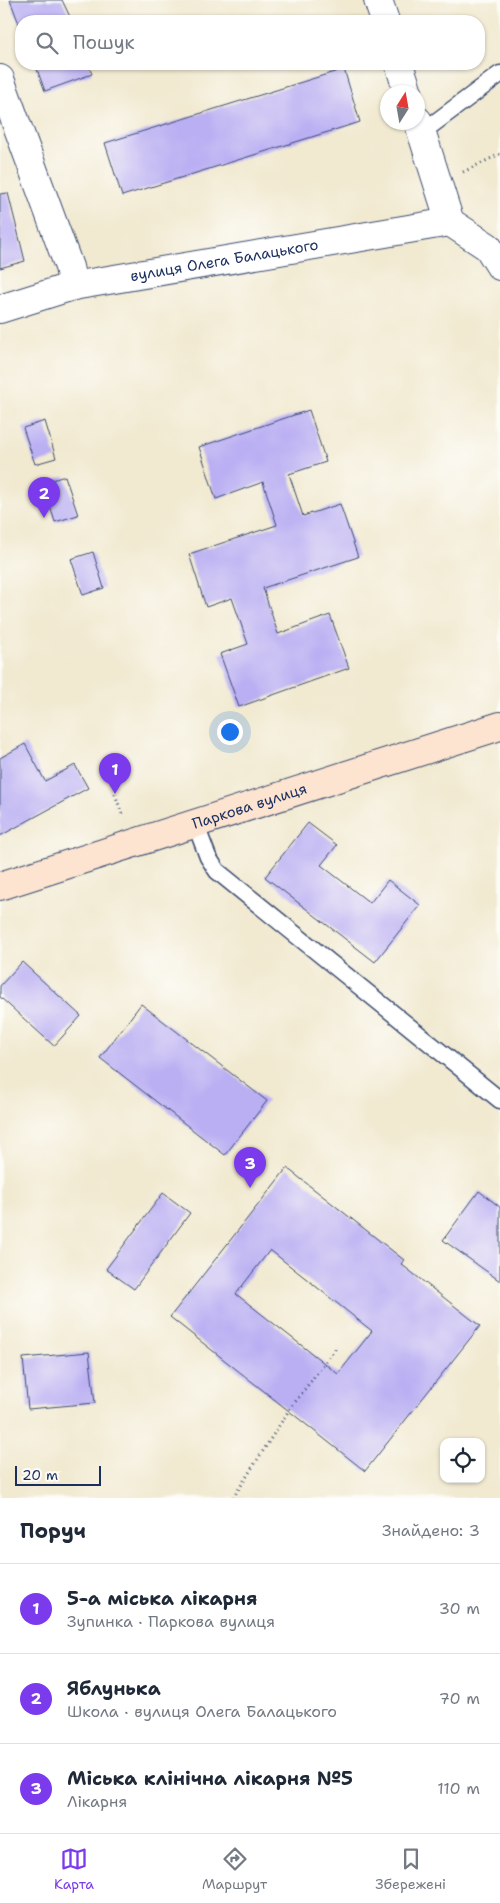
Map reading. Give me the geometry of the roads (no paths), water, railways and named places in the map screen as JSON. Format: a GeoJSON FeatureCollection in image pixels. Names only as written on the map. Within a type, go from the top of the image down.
{"type":"FeatureCollection","features":[{"type":"Feature","properties":{"kind":"main road","name":"Паркова вулиця"},"geometry":{"type":"LineString","coordinates":[[0,886],[500,726]]}},
{"type":"Feature","properties":{"kind":"street"},"geometry":{"type":"LineString","coordinates":[[378,0],[383,15]]}},
{"type":"Feature","properties":{"kind":"street"},"geometry":{"type":"LineString","coordinates":[[401,70],[406,85]]}},
{"type":"Feature","properties":{"kind":"street"},"geometry":{"type":"LineString","coordinates":[[0,79],[69,267],[73,286]]}},
{"type":"Feature","properties":{"kind":"street"},"geometry":{"type":"LineString","coordinates":[[420,130],[450,222],[488,247],[500,266]]}},
{"type":"Feature","properties":{"kind":"street","name":"вулиця Олега Балацького"},"geometry":{"type":"LineString","coordinates":[[0,309],[73,286],[450,222]]}},
{"type":"Feature","properties":{"kind":"lane"},"geometry":{"type":"LineString","coordinates":[[425,123],[500,74]]}},
{"type":"Feature","properties":{"kind":"lane"},"geometry":{"type":"LineString","coordinates":[[195,823],[216,871],[500,1100]]}},
{"type":"Feature","properties":{"kind":"place","name":"Яблунька"},"geometry":{"type":"Point","coordinates":[44,518]}},
{"type":"Feature","properties":{"kind":"place","name":"5-а міська лікарня"},"geometry":{"type":"Point","coordinates":[115,794]}},
{"type":"Feature","properties":{"kind":"place","name":"Міська клінічна лікарня №5"},"geometry":{"type":"Point","coordinates":[250,1188]}}]}
